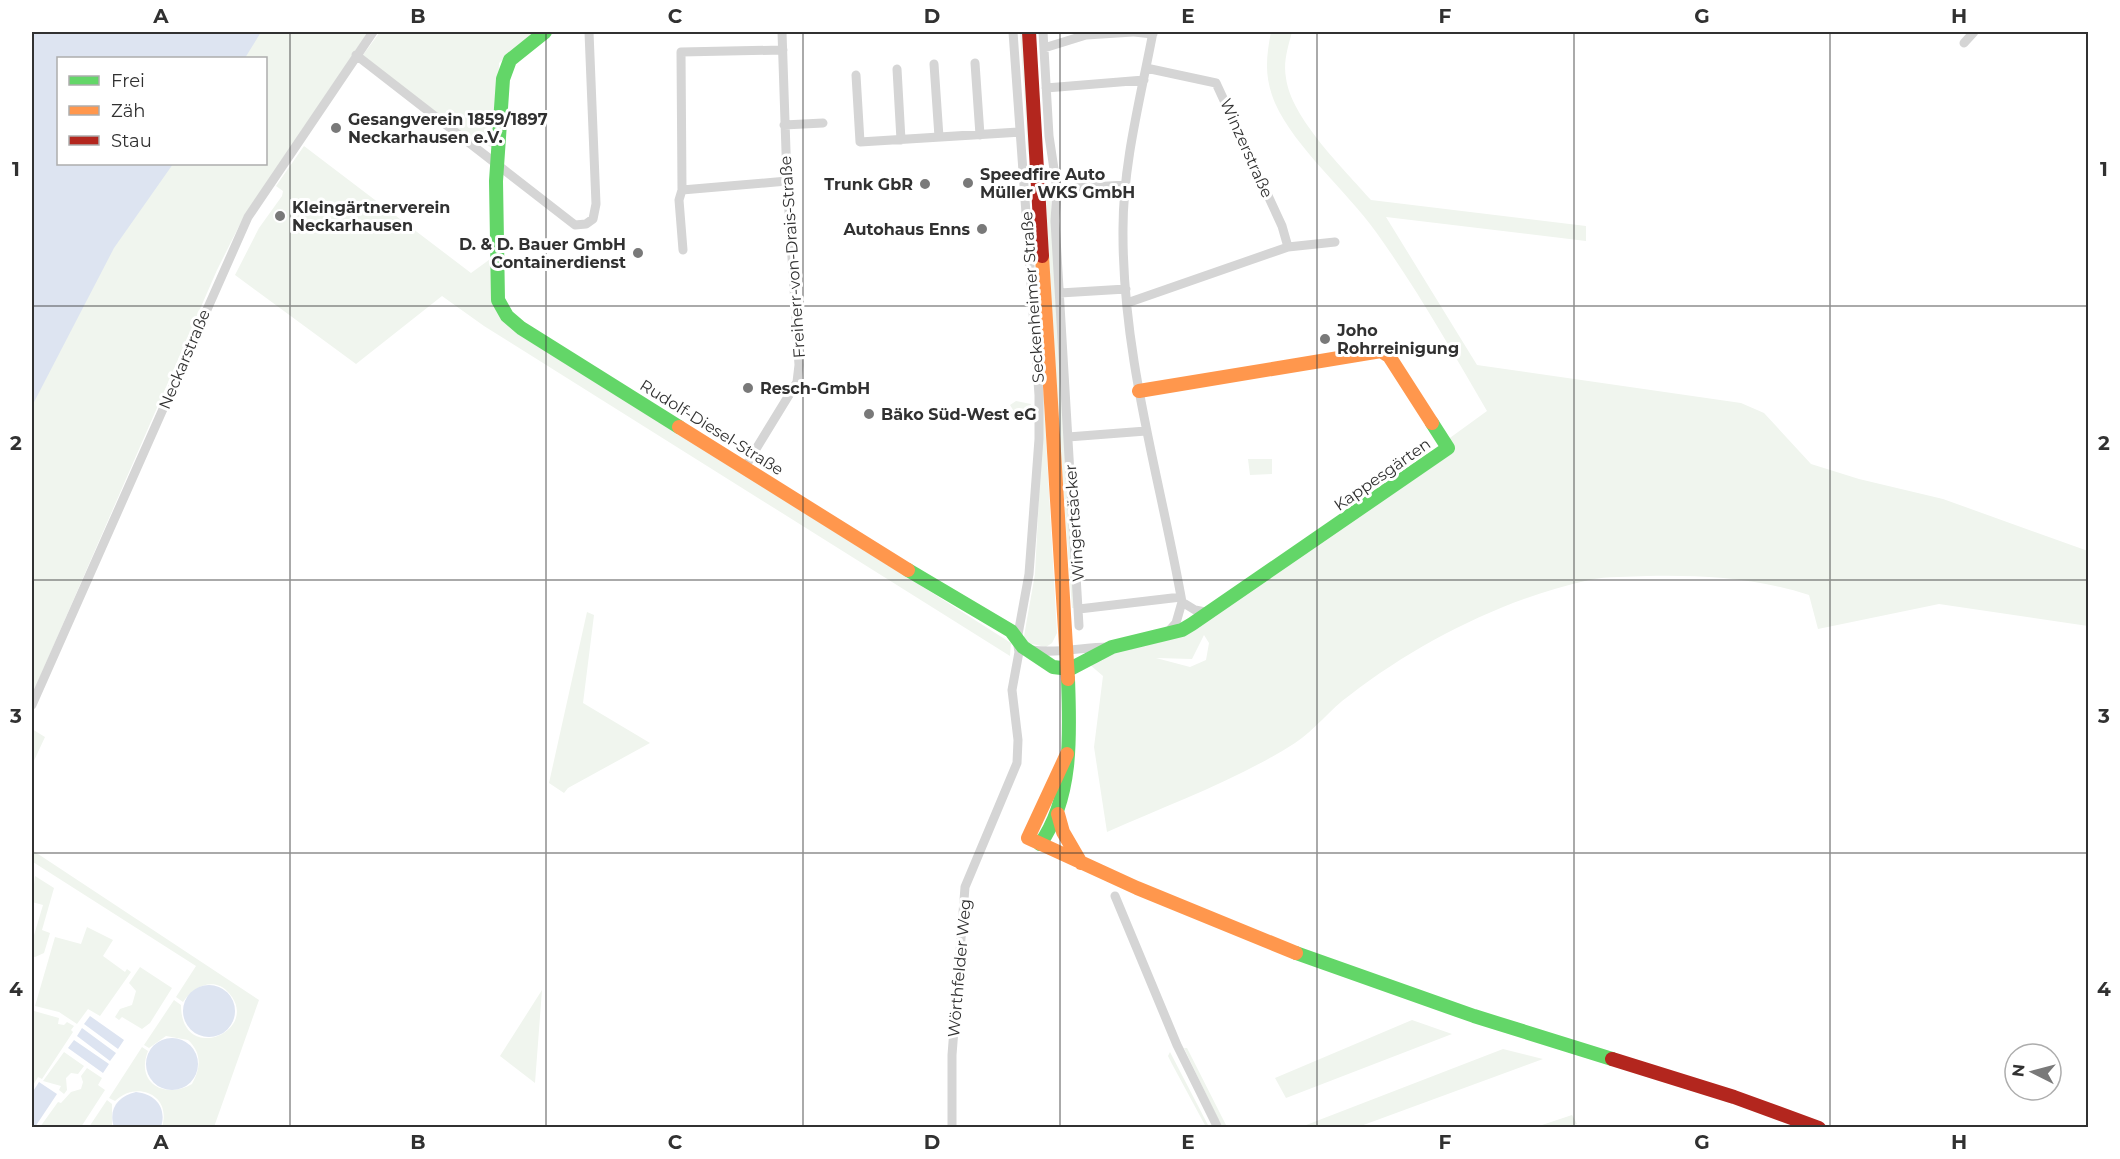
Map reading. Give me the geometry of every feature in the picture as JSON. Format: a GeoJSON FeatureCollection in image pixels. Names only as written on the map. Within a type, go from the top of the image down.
{"type":"FeatureCollection","features":[{"type":"Feature","properties":{"kind":"street","name":"Neckarstraße"},"geometry":{"type":"LineString","coordinates":[[32,705],[207,304],[248,218],[373,32]]}},
{"type":"Feature","properties":{"kind":"street","name":"Rudolf-Diesel-Straße"},"geometry":{"type":"LineString","coordinates":[[545,32],[506,66],[497,162],[497,289],[504,312],[521,328],[949,596],[1011,631],[1017,640],[1053,667],[1070,669]]}},
{"type":"Feature","properties":{"kind":"street"},"geometry":{"type":"LineString","coordinates":[[356,55],[497,162],[575,225],[586,224],[593,219],[596,204],[589,32]]}},
{"type":"Feature","properties":{"kind":"street","name":"Freiherr-von-Drais-Straße"},"geometry":{"type":"LineString","coordinates":[[745,467],[797,382],[799,365],[784,125],[782,32]]}},
{"type":"Feature","properties":{"kind":"street","name":"Seckenheimer Straße"},"geometry":{"type":"LineString","coordinates":[[1013,32],[1039,395],[1040,439],[1029,574],[1017,640]]}},
{"type":"Feature","properties":{"kind":"street"},"geometry":{"type":"LineString","coordinates":[[1029,32],[1060,586],[1070,669],[1066,784],[1051,831],[1034,841]]}},
{"type":"Feature","properties":{"kind":"street","name":"Wingertsäcker"},"geometry":{"type":"LineString","coordinates":[[1042,32],[1057,189],[1055,221],[1079,626]]}},
{"type":"Feature","properties":{"kind":"street"},"geometry":{"type":"LineString","coordinates":[[1964,43],[1974,32]]}},
{"type":"Feature","properties":{"kind":"street"},"geometry":{"type":"LineString","coordinates":[[1044,48],[1086,35],[1153,33],[1126,185],[1123,227],[1127,303],[1139,391],[1181,599],[1176,622],[1167,633]]}},
{"type":"Feature","properties":{"kind":"street"},"geometry":{"type":"LineString","coordinates":[[683,250],[679,200],[682,190],[681,52],[783,51]]}},
{"type":"Feature","properties":{"kind":"street"},"geometry":{"type":"LineString","coordinates":[[975,63],[980,135]]}},
{"type":"Feature","properties":{"kind":"street"},"geometry":{"type":"LineString","coordinates":[[934,64],[939,137]]}},
{"type":"Feature","properties":{"kind":"street","name":"Winzerstraße"},"geometry":{"type":"LineString","coordinates":[[1146,68],[1216,83],[1282,226],[1288,248]]}},
{"type":"Feature","properties":{"kind":"street"},"geometry":{"type":"LineString","coordinates":[[897,69],[901,140]]}},
{"type":"Feature","properties":{"kind":"street"},"geometry":{"type":"LineString","coordinates":[[856,75],[860,142],[1020,132]]}},
{"type":"Feature","properties":{"kind":"street"},"geometry":{"type":"LineString","coordinates":[[1046,88],[1144,80]]}},
{"type":"Feature","properties":{"kind":"street"},"geometry":{"type":"LineString","coordinates":[[784,125],[823,123]]}},
{"type":"Feature","properties":{"kind":"street"},"geometry":{"type":"LineString","coordinates":[[682,190],[787,182]]}},
{"type":"Feature","properties":{"kind":"street"},"geometry":{"type":"LineString","coordinates":[[1057,189],[1126,185]]}},
{"type":"Feature","properties":{"kind":"street"},"geometry":{"type":"LineString","coordinates":[[1127,303],[1288,248],[1335,242]]}},
{"type":"Feature","properties":{"kind":"street"},"geometry":{"type":"LineString","coordinates":[[1060,293],[1126,289]]}},
{"type":"Feature","properties":{"kind":"street","name":"Kappesgärten"},"geometry":{"type":"LineString","coordinates":[[1070,669],[1089,657],[1112,647],[1182,630],[1448,448],[1389,356],[1381,351],[1139,391]]}},
{"type":"Feature","properties":{"kind":"street"},"geometry":{"type":"LineString","coordinates":[[1068,437],[1146,432]]}},
{"type":"Feature","properties":{"kind":"street"},"geometry":{"type":"LineString","coordinates":[[1079,609],[1181,599],[1195,610],[1210,613]]}},
{"type":"Feature","properties":{"kind":"street","name":"Wörthfelder Weg"},"geometry":{"type":"LineString","coordinates":[[952,1128],[952,1055],[962,909],[965,887],[978,852],[1010,784],[1018,752],[1012,705],[1019,652],[1017,640]]}},
{"type":"Feature","properties":{"kind":"street","name":"Kappesgärten"},"geometry":{"type":"LineString","coordinates":[[1068,650],[1112,647]]}},
{"type":"Feature","properties":{"kind":"street"},"geometry":{"type":"LineString","coordinates":[[1030,650],[1057,653],[1068,650]]}},
{"type":"Feature","properties":{"kind":"street"},"geometry":{"type":"LineString","coordinates":[[1034,841],[1066,754]]}},
{"type":"Feature","properties":{"kind":"street"},"geometry":{"type":"LineString","coordinates":[[1058,814],[1064,832],[1081,863]]}},
{"type":"Feature","properties":{"kind":"street"},"geometry":{"type":"LineString","coordinates":[[1034,841],[1226,926],[1323,964],[1485,1020],[1771,1109],[1819,1128]]}},
{"type":"Feature","properties":{"kind":"street"},"geometry":{"type":"LineString","coordinates":[[1115,896],[1177,1045],[1218,1128]]}},
{"type":"Feature","properties":{"kind":"shaded area"},"geometry":{"type":"Polygon","coordinates":[[[32,32],[261,32],[246,57],[57,57],[57,165],[172,165],[114,248],[32,406],[32,32]]]}},
{"type":"Feature","properties":{"kind":"shaded area"},"geometry":{"type":"Polygon","coordinates":[[[93,32],[368,32],[244,216],[217,270],[32,695],[32,142],[57,165],[267,165],[267,57],[79,57],[93,32]]]}},
{"type":"Feature","properties":{"kind":"shaded area"},"geometry":{"type":"Polygon","coordinates":[[[380,32],[535,32],[499,63],[497,142],[493,148],[472,139],[360,59],[380,32]]]}},
{"type":"Feature","properties":{"kind":"shaded area"},"geometry":{"type":"Polygon","coordinates":[[[1020,32],[1023,32],[1030,156],[1028,153],[1020,32]]]}},
{"type":"Feature","properties":{"kind":"shaded area"},"geometry":{"type":"Polygon","coordinates":[[[1271,32],[1292,32],[1285,66],[1290,93],[1298,110],[1320,142],[1371,200],[1586,226],[1586,241],[1386,217],[1477,365],[1741,403],[1764,413],[1811,464],[1859,479],[1943,499],[2088,551],[2088,626],[1939,604],[1818,629],[1809,595],[1789,589],[1749,581],[1689,576],[1618,577],[1589,580],[1557,588],[1494,611],[1434,640],[1377,676],[1343,701],[1302,738],[1273,756],[1203,791],[1107,832],[1094,747],[1103,676],[1089,664],[1097,657],[1155,643],[1367,512],[1447,440],[1487,411],[1434,320],[1376,232],[1308,153],[1284,120],[1269,85],[1267,59],[1271,32]],[[1204,635],[1192,659],[1156,658],[1190,667],[1206,660],[1209,643],[1204,635]]]}},
{"type":"Feature","properties":{"kind":"shaded area"},"geometry":{"type":"Polygon","coordinates":[[[304,146],[471,273],[493,257],[500,312],[656,417],[1011,643],[1010,656],[484,326],[442,296],[356,364],[235,275],[259,228],[282,196],[283,191],[276,186],[304,146]]]}},
{"type":"Feature","properties":{"kind":"shaded area"},"geometry":{"type":"Polygon","coordinates":[[[1050,190],[1076,608],[1072,608],[1052,335],[1046,196],[1050,190]]]}},
{"type":"Feature","properties":{"kind":"shaded area"},"geometry":{"type":"Polygon","coordinates":[[[1028,216],[1034,226],[1057,633],[1052,643],[1046,647],[1023,642],[1035,574],[1039,497],[1028,216]]]}},
{"type":"Feature","properties":{"kind":"shaded area"},"geometry":{"type":"Polygon","coordinates":[[[1016,401],[1031,404],[1030,420],[1019,420],[1010,405],[1016,401]]]}},
{"type":"Feature","properties":{"kind":"shaded area"},"geometry":{"type":"Polygon","coordinates":[[[1248,459],[1272,459],[1272,474],[1250,475],[1248,459]]]}},
{"type":"Feature","properties":{"kind":"shaded area"},"geometry":{"type":"Polygon","coordinates":[[[587,612],[594,615],[583,703],[650,743],[568,788],[564,793],[549,783],[587,612]]]}},
{"type":"Feature","properties":{"kind":"shaded area"},"geometry":{"type":"Polygon","coordinates":[[[32,729],[45,737],[32,765],[32,729]]]}},
{"type":"Feature","properties":{"kind":"shaded area"},"geometry":{"type":"Polygon","coordinates":[[[32,850],[259,1000],[214,1127],[162,1127],[164,1116],[162,1106],[150,1094],[133,1092],[115,1101],[109,1098],[142,1047],[148,1051],[145,1062],[146,1072],[149,1080],[155,1086],[172,1090],[192,1084],[199,1061],[196,1050],[188,1040],[166,1036],[149,1048],[144,1045],[174,1000],[181,1005],[184,1024],[193,1034],[205,1038],[217,1036],[228,1030],[235,1019],[236,1007],[229,993],[211,984],[192,991],[183,1002],[176,997],[196,966],[33,862],[32,850]]]}},
{"type":"Feature","properties":{"kind":"shaded area"},"geometry":{"type":"Polygon","coordinates":[[[35,876],[54,888],[42,930],[50,933],[44,953],[35,957],[32,956],[32,942],[43,905],[32,902],[35,876]]]}},
{"type":"Feature","properties":{"kind":"shaded area"},"geometry":{"type":"Polygon","coordinates":[[[87,927],[113,940],[103,956],[125,972],[127,969],[131,972],[100,1016],[88,1009],[77,1024],[59,1012],[35,1006],[55,937],[81,944],[87,927]]]}},
{"type":"Feature","properties":{"kind":"shaded area"},"geometry":{"type":"Polygon","coordinates":[[[140,967],[172,988],[150,1023],[142,1029],[122,1017],[119,1020],[115,1017],[120,1009],[132,1005],[136,991],[129,983],[140,967]]]}},
{"type":"Feature","properties":{"kind":"shaded area"},"geometry":{"type":"Polygon","coordinates":[[[209,985],[219,987],[227,993],[233,1001],[235,1011],[233,1021],[227,1029],[219,1035],[209,1037],[199,1035],[191,1029],[185,1021],[183,1011],[185,1001],[191,993],[199,987],[209,985]]]}},
{"type":"Feature","properties":{"kind":"shaded area"},"geometry":{"type":"Polygon","coordinates":[[[542,990],[535,1083],[500,1056],[542,990]]]}},
{"type":"Feature","properties":{"kind":"shaded area"},"geometry":{"type":"Polygon","coordinates":[[[34,1011],[59,1018],[58,1024],[64,1025],[67,1022],[74,1026],[71,1030],[73,1032],[42,1079],[38,1077],[32,1087],[32,1019],[34,1011]]]}},
{"type":"Feature","properties":{"kind":"shaded area"},"geometry":{"type":"Polygon","coordinates":[[[90,1016],[124,1040],[118,1049],[84,1024],[90,1016]]]}},
{"type":"Feature","properties":{"kind":"shaded area"},"geometry":{"type":"Polygon","coordinates":[[[1412,1020],[1452,1034],[1286,1098],[1275,1078],[1412,1020]]]}},
{"type":"Feature","properties":{"kind":"shaded area"},"geometry":{"type":"Polygon","coordinates":[[[82,1028],[116,1053],[110,1061],[77,1036],[82,1028]]]}},
{"type":"Feature","properties":{"kind":"shaded area"},"geometry":{"type":"Polygon","coordinates":[[[172,1038],[182,1040],[190,1046],[196,1054],[198,1064],[196,1074],[190,1082],[182,1088],[172,1090],[162,1088],[154,1082],[148,1074],[146,1064],[148,1054],[154,1046],[162,1040],[172,1038]]]}},
{"type":"Feature","properties":{"kind":"shaded area"},"geometry":{"type":"Polygon","coordinates":[[[74,1040],[109,1064],[103,1073],[68,1048],[74,1040]]]}},
{"type":"Feature","properties":{"kind":"shaded area"},"geometry":{"type":"Polygon","coordinates":[[[1184,1048],[1187,1048],[1227,1127],[1223,1127],[1217,1117],[1184,1048]]]}},
{"type":"Feature","properties":{"kind":"shaded area"},"geometry":{"type":"Polygon","coordinates":[[[1503,1049],[1543,1059],[1358,1127],[1301,1127],[1503,1049]]]}},
{"type":"Feature","properties":{"kind":"shaded area"},"geometry":{"type":"Polygon","coordinates":[[[64,1052],[84,1066],[78,1074],[71,1073],[66,1078],[67,1090],[64,1094],[59,1090],[61,1086],[43,1081],[64,1052]]]}},
{"type":"Feature","properties":{"kind":"shaded area"},"geometry":{"type":"Polygon","coordinates":[[[1170,1052],[1209,1127],[1206,1127],[1172,1064],[1168,1056],[1170,1052]]]}},
{"type":"Feature","properties":{"kind":"shaded area"},"geometry":{"type":"Polygon","coordinates":[[[87,1068],[102,1078],[98,1085],[105,1090],[81,1127],[40,1127],[58,1102],[61,1103],[71,1092],[81,1089],[83,1082],[81,1076],[87,1068]]]}},
{"type":"Feature","properties":{"kind":"shaded area"},"geometry":{"type":"Polygon","coordinates":[[[39,1082],[57,1094],[35,1127],[32,1127],[32,1093],[39,1082]]]}},
{"type":"Feature","properties":{"kind":"shaded area"},"geometry":{"type":"Polygon","coordinates":[[[136,1092],[149,1096],[158,1103],[162,1114],[161,1127],[114,1127],[112,1114],[116,1104],[124,1097],[136,1092]]]}},
{"type":"Feature","properties":{"kind":"shaded area"},"geometry":{"type":"Polygon","coordinates":[[[107,1100],[112,1104],[112,1127],[89,1127],[107,1100]]]}},
{"type":"Feature","properties":{"kind":"shaded area"},"geometry":{"type":"Polygon","coordinates":[[[1572,1115],[1577,1124],[1566,1127],[1536,1127],[1572,1115]]]}},
{"type":"Feature","properties":{"kind":"traffic: fast"},"geometry":{"type":"LineString","coordinates":[[545,32],[510,60],[503,79],[496,181],[498,300],[507,316],[521,328],[679,427]]}},
{"type":"Feature","properties":{"kind":"traffic: fast"},"geometry":{"type":"LineString","coordinates":[[1070,669],[1112,647],[1182,630],[1192,624],[1448,448],[1432,423]]}},
{"type":"Feature","properties":{"kind":"traffic: fast"},"geometry":{"type":"LineString","coordinates":[[908,570],[1011,631],[1023,647],[1053,667],[1070,669]]}},
{"type":"Feature","properties":{"kind":"traffic: fast"},"geometry":{"type":"LineString","coordinates":[[1040,844],[1059,807],[1064,786],[1069,743],[1068,679]]}},
{"type":"Feature","properties":{"kind":"traffic: fast"},"geometry":{"type":"LineString","coordinates":[[1296,953],[1474,1016],[1612,1059]]}},
{"type":"Feature","properties":{"kind":"traffic: slow"},"geometry":{"type":"LineString","coordinates":[[1042,256],[1068,679]]}},
{"type":"Feature","properties":{"kind":"traffic: slow"},"geometry":{"type":"LineString","coordinates":[[1139,391],[1381,351],[1389,356],[1432,423]]}},
{"type":"Feature","properties":{"kind":"traffic: slow"},"geometry":{"type":"LineString","coordinates":[[679,427],[908,570]]}},
{"type":"Feature","properties":{"kind":"traffic: slow"},"geometry":{"type":"LineString","coordinates":[[1067,754],[1028,838],[1137,888],[1296,953]]}},
{"type":"Feature","properties":{"kind":"traffic: slow"},"geometry":{"type":"LineString","coordinates":[[1058,814],[1063,832],[1081,863]]}},
{"type":"Feature","properties":{"kind":"traffic: jam"},"geometry":{"type":"LineString","coordinates":[[1029,32],[1042,256]]}},
{"type":"Feature","properties":{"kind":"traffic: jam"},"geometry":{"type":"LineString","coordinates":[[1612,1059],[1734,1097],[1819,1128]]}},
{"type":"Feature","properties":{"kind":"place","name":"Gesangverein 1859/1897 Neckarhausen e.V."},"geometry":{"type":"Point","coordinates":[336,128]}},
{"type":"Feature","properties":{"kind":"place","name":"Speedfire Auto Müller WKS GmbH"},"geometry":{"type":"Point","coordinates":[968,183]}},
{"type":"Feature","properties":{"kind":"place","name":"Trunk GbR"},"geometry":{"type":"Point","coordinates":[925,184]}},
{"type":"Feature","properties":{"kind":"place","name":"Kleingärtnerverein Neckarhausen"},"geometry":{"type":"Point","coordinates":[280,216]}},
{"type":"Feature","properties":{"kind":"place","name":"Autohaus Enns"},"geometry":{"type":"Point","coordinates":[982,229]}},
{"type":"Feature","properties":{"kind":"place","name":"D. & D. Bauer GmbH Containerdienst"},"geometry":{"type":"Point","coordinates":[638,253]}},
{"type":"Feature","properties":{"kind":"place","name":"Joho Rohrreinigung"},"geometry":{"type":"Point","coordinates":[1325,339]}},
{"type":"Feature","properties":{"kind":"place","name":"Resch-GmbH"},"geometry":{"type":"Point","coordinates":[748,388]}},
{"type":"Feature","properties":{"kind":"place","name":"Bäko Süd-West eG"},"geometry":{"type":"Point","coordinates":[869,414]}}]}
